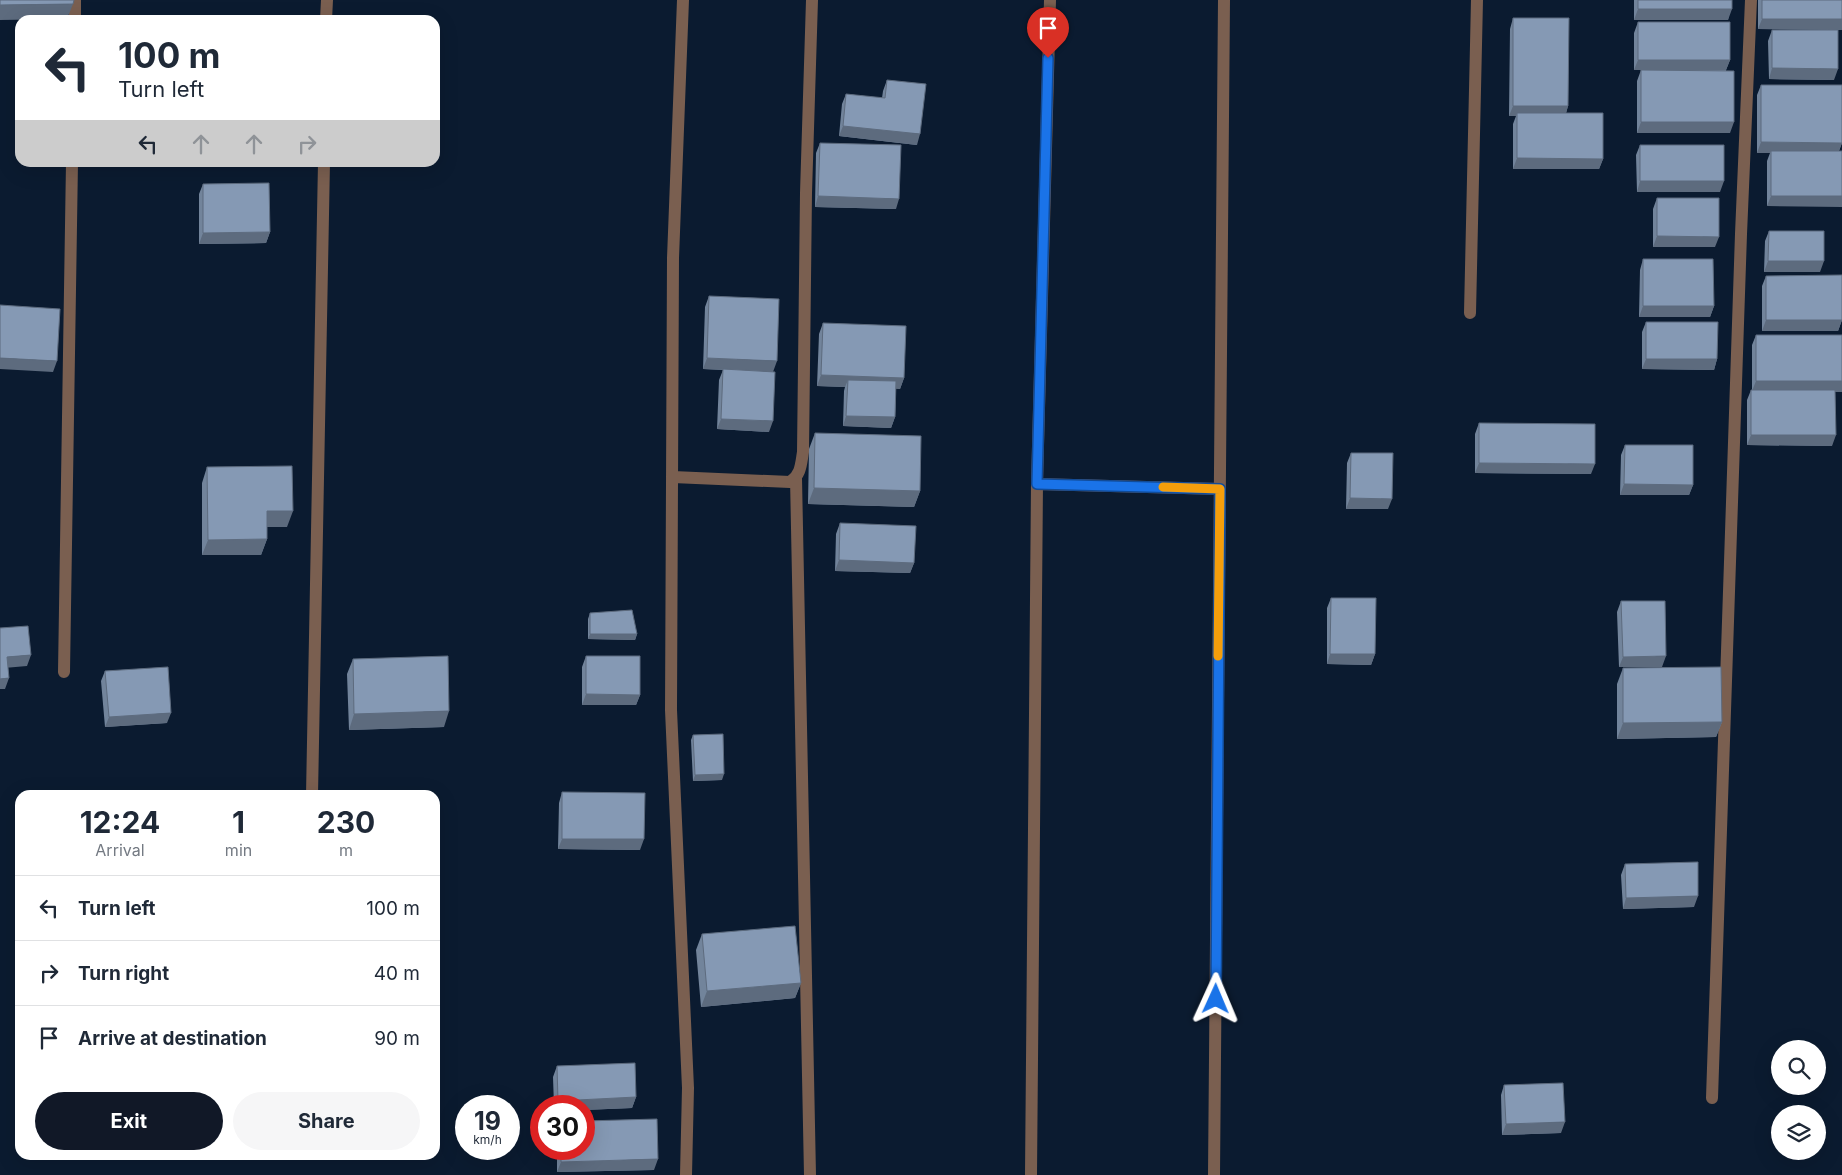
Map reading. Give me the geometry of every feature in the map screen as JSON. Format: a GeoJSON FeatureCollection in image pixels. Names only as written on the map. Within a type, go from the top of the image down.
{"type":"FeatureCollection","features":[{"type":"Feature","properties":{"kind":"street"},"geometry":{"type":"LineString","coordinates":[[75,0],[75,15]]}},
{"type":"Feature","properties":{"kind":"street"},"geometry":{"type":"LineString","coordinates":[[326,15],[327,0]]}},
{"type":"Feature","properties":{"kind":"street"},"geometry":{"type":"LineString","coordinates":[[683,0],[673,258],[670,710],[688,1088],[686,1175]]}},
{"type":"Feature","properties":{"kind":"street"},"geometry":{"type":"LineString","coordinates":[[810,1175],[796,478],[801,468],[803,452],[806,193],[812,0]]}},
{"type":"Feature","properties":{"kind":"street"},"geometry":{"type":"LineString","coordinates":[[1032,1175],[1037,484],[1050,0]]}},
{"type":"Feature","properties":{"kind":"street"},"geometry":{"type":"LineString","coordinates":[[1214,1175],[1224,0]]}},
{"type":"Feature","properties":{"kind":"street"},"geometry":{"type":"LineString","coordinates":[[1470,312],[1477,0]]}},
{"type":"Feature","properties":{"kind":"street"},"geometry":{"type":"LineString","coordinates":[[1712,1098],[1751,0]]}},
{"type":"Feature","properties":{"kind":"street"},"geometry":{"type":"LineString","coordinates":[[64,672],[72,167]]}},
{"type":"Feature","properties":{"kind":"street"},"geometry":{"type":"LineString","coordinates":[[312,790],[324,167]]}},
{"type":"Feature","properties":{"kind":"street"},"geometry":{"type":"LineString","coordinates":[[673,478],[790,482],[796,478]]}},
{"type":"Feature","properties":{"kind":"street"},"geometry":{"type":"LineString","coordinates":[[1037,484],[1220,489]]}},
{"type":"Feature","properties":{"kind":"building"},"geometry":{"type":"Polygon","coordinates":[[[0,0],[74,0],[73,4],[0,5],[0,0]]]}},
{"type":"Feature","properties":{"kind":"building"},"geometry":{"type":"Polygon","coordinates":[[[1638,0],[1732,0],[1732,9],[1638,9],[1638,0]]]}},
{"type":"Feature","properties":{"kind":"building"},"geometry":{"type":"Polygon","coordinates":[[[1762,0],[1842,0],[1842,19],[1762,19],[1762,0]]]}},
{"type":"Feature","properties":{"kind":"building"},"geometry":{"type":"Polygon","coordinates":[[[1513,18],[1569,18],[1568,106],[1513,106],[1513,18]]]}},
{"type":"Feature","properties":{"kind":"building"},"geometry":{"type":"Polygon","coordinates":[[[1638,22],[1730,22],[1730,60],[1638,60],[1638,22]]]}},
{"type":"Feature","properties":{"kind":"building"},"geometry":{"type":"Polygon","coordinates":[[[1772,30],[1838,30],[1838,69],[1772,68],[1772,30]]]}},
{"type":"Feature","properties":{"kind":"building"},"geometry":{"type":"Polygon","coordinates":[[[1641,70],[1734,71],[1734,122],[1641,122],[1641,70]]]}},
{"type":"Feature","properties":{"kind":"building"},"geometry":{"type":"Polygon","coordinates":[[[887,80],[926,84],[920,134],[843,126],[846,94],[885,98],[887,80]]]}},
{"type":"Feature","properties":{"kind":"building"},"geometry":{"type":"Polygon","coordinates":[[[1761,85],[1842,85],[1842,143],[1761,142],[1761,85]]]}},
{"type":"Feature","properties":{"kind":"building"},"geometry":{"type":"Polygon","coordinates":[[[1517,113],[1603,113],[1603,159],[1517,158],[1517,113]]]}},
{"type":"Feature","properties":{"kind":"building"},"geometry":{"type":"Polygon","coordinates":[[[820,143],[901,145],[899,199],[818,196],[820,143]]]}},
{"type":"Feature","properties":{"kind":"building"},"geometry":{"type":"Polygon","coordinates":[[[1640,145],[1724,145],[1724,181],[1640,181],[1640,145]]]}},
{"type":"Feature","properties":{"kind":"building"},"geometry":{"type":"Polygon","coordinates":[[[1771,151],[1842,151],[1842,196],[1771,196],[1771,151]]]}},
{"type":"Feature","properties":{"kind":"building"},"geometry":{"type":"Polygon","coordinates":[[[269,183],[270,232],[203,233],[203,184],[269,183]]]}},
{"type":"Feature","properties":{"kind":"building"},"geometry":{"type":"Polygon","coordinates":[[[1657,198],[1719,198],[1719,237],[1657,236],[1657,198]]]}},
{"type":"Feature","properties":{"kind":"building"},"geometry":{"type":"Polygon","coordinates":[[[1769,231],[1824,231],[1824,261],[1768,261],[1769,231]]]}},
{"type":"Feature","properties":{"kind":"building"},"geometry":{"type":"Polygon","coordinates":[[[1643,259],[1713,259],[1714,306],[1643,306],[1643,259]]]}},
{"type":"Feature","properties":{"kind":"building"},"geometry":{"type":"Polygon","coordinates":[[[1842,275],[1842,320],[1766,320],[1766,276],[1842,275]]]}},
{"type":"Feature","properties":{"kind":"building"},"geometry":{"type":"Polygon","coordinates":[[[709,296],[779,299],[777,361],[707,358],[709,296]]]}},
{"type":"Feature","properties":{"kind":"building"},"geometry":{"type":"Polygon","coordinates":[[[0,305],[60,309],[57,361],[0,358],[0,305]]]}},
{"type":"Feature","properties":{"kind":"building"},"geometry":{"type":"Polygon","coordinates":[[[1646,322],[1718,322],[1717,359],[1646,359],[1646,322]]]}},
{"type":"Feature","properties":{"kind":"building"},"geometry":{"type":"Polygon","coordinates":[[[823,323],[906,326],[904,378],[821,375],[823,323]]]}},
{"type":"Feature","properties":{"kind":"building"},"geometry":{"type":"Polygon","coordinates":[[[1756,335],[1842,335],[1842,381],[1756,381],[1756,335]]]}},
{"type":"Feature","properties":{"kind":"building"},"geometry":{"type":"Polygon","coordinates":[[[723,369],[775,372],[773,421],[721,419],[723,369]]]}},
{"type":"Feature","properties":{"kind":"building"},"geometry":{"type":"Polygon","coordinates":[[[848,380],[896,381],[895,417],[846,416],[848,380]]]}},
{"type":"Feature","properties":{"kind":"building"},"geometry":{"type":"Polygon","coordinates":[[[1751,390],[1835,390],[1836,435],[1751,435],[1751,390]]]}},
{"type":"Feature","properties":{"kind":"building"},"geometry":{"type":"Polygon","coordinates":[[[1479,423],[1595,424],[1595,464],[1479,463],[1479,423]]]}},
{"type":"Feature","properties":{"kind":"building"},"geometry":{"type":"Polygon","coordinates":[[[815,433],[921,436],[920,491],[814,488],[815,433]]]}},
{"type":"Feature","properties":{"kind":"building"},"geometry":{"type":"Polygon","coordinates":[[[1625,445],[1693,445],[1693,485],[1624,484],[1625,445]]]}},
{"type":"Feature","properties":{"kind":"building"},"geometry":{"type":"Polygon","coordinates":[[[1351,453],[1393,453],[1392,499],[1350,498],[1351,453]]]}},
{"type":"Feature","properties":{"kind":"building"},"geometry":{"type":"Polygon","coordinates":[[[292,466],[293,511],[267,511],[267,539],[208,540],[207,467],[292,466]]]}},
{"type":"Feature","properties":{"kind":"building"},"geometry":{"type":"Polygon","coordinates":[[[840,523],[916,526],[914,563],[839,560],[840,523]]]}},
{"type":"Feature","properties":{"kind":"building"},"geometry":{"type":"Polygon","coordinates":[[[1331,598],[1376,598],[1375,654],[1330,654],[1331,598]]]}},
{"type":"Feature","properties":{"kind":"building"},"geometry":{"type":"Polygon","coordinates":[[[1621,601],[1665,601],[1666,656],[1623,657],[1621,601]]]}},
{"type":"Feature","properties":{"kind":"building"},"geometry":{"type":"Polygon","coordinates":[[[632,610],[637,634],[590,634],[590,613],[632,610]]]}},
{"type":"Feature","properties":{"kind":"building"},"geometry":{"type":"Polygon","coordinates":[[[28,626],[31,655],[7,657],[9,678],[0,679],[0,628],[28,626]]]}},
{"type":"Feature","properties":{"kind":"building"},"geometry":{"type":"Polygon","coordinates":[[[448,656],[449,711],[354,714],[353,659],[448,656]]]}},
{"type":"Feature","properties":{"kind":"building"},"geometry":{"type":"Polygon","coordinates":[[[586,656],[640,656],[640,695],[586,694],[586,656]]]}},
{"type":"Feature","properties":{"kind":"building"},"geometry":{"type":"Polygon","coordinates":[[[168,667],[171,713],[109,717],[105,671],[168,667]]]}},
{"type":"Feature","properties":{"kind":"building"},"geometry":{"type":"Polygon","coordinates":[[[1721,667],[1722,722],[1623,723],[1623,668],[1721,667]]]}},
{"type":"Feature","properties":{"kind":"building"},"geometry":{"type":"Polygon","coordinates":[[[723,734],[724,774],[695,775],[693,735],[723,734]]]}},
{"type":"Feature","properties":{"kind":"building"},"geometry":{"type":"Polygon","coordinates":[[[562,792],[645,793],[644,839],[562,839],[562,792]]]}},
{"type":"Feature","properties":{"kind":"building"},"geometry":{"type":"Polygon","coordinates":[[[1698,862],[1698,896],[1626,898],[1625,864],[1698,862]]]}},
{"type":"Feature","properties":{"kind":"building"},"geometry":{"type":"Polygon","coordinates":[[[795,926],[801,983],[707,991],[702,934],[795,926]]]}},
{"type":"Feature","properties":{"kind":"building"},"geometry":{"type":"Polygon","coordinates":[[[635,1063],[636,1097],[595,1099],[595,1095],[558,1095],[557,1066],[635,1063]]]}},
{"type":"Feature","properties":{"kind":"building"},"geometry":{"type":"Polygon","coordinates":[[[1563,1083],[1565,1122],[1506,1124],[1504,1085],[1563,1083]]]}},
{"type":"Feature","properties":{"kind":"building"},"geometry":{"type":"Polygon","coordinates":[[[657,1119],[658,1159],[561,1162],[561,1160],[595,1160],[595,1121],[657,1119]]]}},
{"type":"Feature","properties":{"kind":"slow traffic"},"geometry":{"type":"LineString","coordinates":[[1163,487],[1220,489],[1218,656]]}},
{"type":"Feature","properties":{"kind":"route"},"geometry":{"type":"LineString","coordinates":[[1048,58],[1037,484],[1220,489],[1216,999]]}}]}
